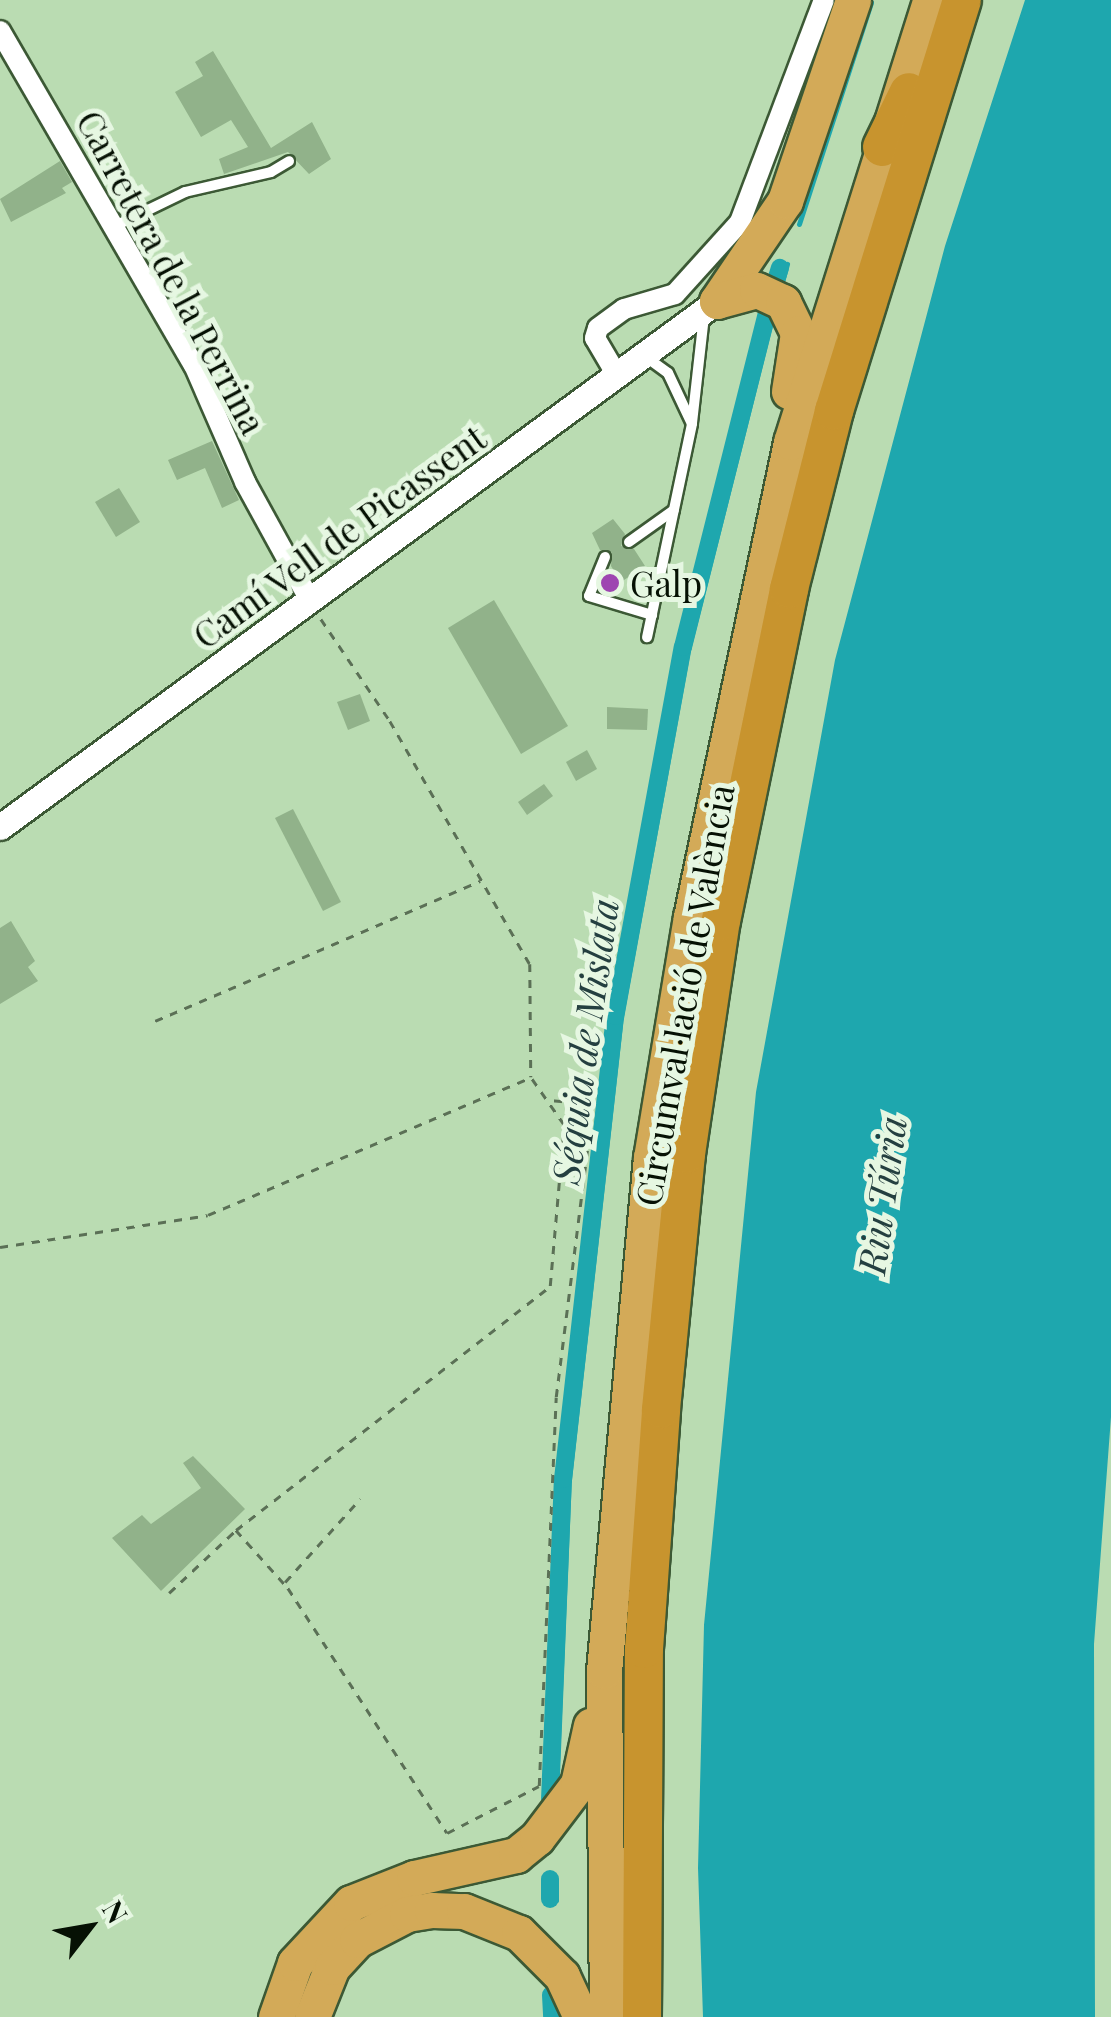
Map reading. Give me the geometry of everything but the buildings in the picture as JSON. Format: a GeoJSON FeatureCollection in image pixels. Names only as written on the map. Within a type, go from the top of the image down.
{"type":"FeatureCollection","features":[{"type":"Feature","properties":{"kind":"highway"},"geometry":{"type":"LineString","coordinates":[[711,307],[785,201],[854,0]]}},
{"type":"Feature","properties":{"kind":"highway","name":"Circumval·lació de València"},"geometry":{"type":"LineString","coordinates":[[608,2017],[604,1670],[651,1158],[691,917],[791,442],[930,0]]}},
{"type":"Feature","properties":{"kind":"highway"},"geometry":{"type":"LineString","coordinates":[[882,147],[901,116],[942,0]]}},
{"type":"Feature","properties":{"kind":"highway","name":"Circumval·lació de València"},"geometry":{"type":"LineString","coordinates":[[642,2017],[644,1649],[660,1409],[686,1154],[721,921],[772,665],[834,411],[962,0]]}},
{"type":"Feature","properties":{"kind":"highway"},"geometry":{"type":"LineString","coordinates":[[711,307],[757,290],[783,302],[793,317],[798,333],[787,401],[791,442]]}},
{"type":"Feature","properties":{"kind":"highway"},"geometry":{"type":"LineString","coordinates":[[276,2017],[295,1962],[351,1904],[414,1878],[500,1860],[538,1838],[578,1784],[604,1670]]}},
{"type":"Feature","properties":{"kind":"highway"},"geometry":{"type":"LineString","coordinates":[[312,2017],[332,1968],[357,1940],[406,1914],[432,1910],[464,1911],[519,1933],[562,1976],[581,2017]]}},
{"type":"Feature","properties":{"kind":"street"},"geometry":{"type":"LineString","coordinates":[[618,377],[595,338],[598,328],[624,308],[674,294],[740,222],[824,0]]}},
{"type":"Feature","properties":{"kind":"street","name":"Carretera de la Perrina"},"geometry":{"type":"LineString","coordinates":[[0,31],[194,365],[246,482],[310,600]]}},
{"type":"Feature","properties":{"kind":"street","name":"Camí Vell de Picassent"},"geometry":{"type":"LineString","coordinates":[[0,827],[711,307]]}},
{"type":"Feature","properties":{"kind":"lane"},"geometry":{"type":"LineString","coordinates":[[115,226],[185,192],[272,172],[289,162]]}},
{"type":"Feature","properties":{"kind":"lane"},"geometry":{"type":"LineString","coordinates":[[647,637],[692,424],[711,307]]}},
{"type":"Feature","properties":{"kind":"lane"},"geometry":{"type":"LineString","coordinates":[[646,356],[668,373],[692,424]]}},
{"type":"Feature","properties":{"kind":"lane"},"geometry":{"type":"LineString","coordinates":[[629,542],[675,510]]}},
{"type":"Feature","properties":{"kind":"lane"},"geometry":{"type":"LineString","coordinates":[[605,557],[589,596],[652,615]]}},
{"type":"Feature","properties":{"kind":"path"},"geometry":{"type":"LineString","coordinates":[[169,1593],[236,1530],[550,1286],[564,1125],[531,1078],[530,964],[310,600]]}},
{"type":"Feature","properties":{"kind":"path"},"geometry":{"type":"LineString","coordinates":[[156,1020],[481,880]]}},
{"type":"Feature","properties":{"kind":"path"},"geometry":{"type":"LineString","coordinates":[[0,1247],[208,1216],[531,1078]]}},
{"type":"Feature","properties":{"kind":"path"},"geometry":{"type":"LineString","coordinates":[[236,1530],[284,1583],[447,1833],[539,1786],[556,1398],[592,1120],[578,1103],[546,1100]]}},
{"type":"Feature","properties":{"kind":"path"},"geometry":{"type":"LineString","coordinates":[[284,1583],[360,1499]]}},
{"type":"Feature","properties":{"kind":"water","name":"Riu Túria"},"geometry":{"type":"Polygon","coordinates":[[[1025,0],[1111,0],[1111,1417],[1094,1644],[1095,2017],[703,2017],[698,1868],[704,1625],[756,1092],[835,660],[945,246],[1025,0]]]}},
{"type":"Feature","properties":{"kind":"waterway"},"geometry":{"type":"LineString","coordinates":[[799,224],[871,2]]}},
{"type":"Feature","properties":{"kind":"waterway"},"geometry":{"type":"LineString","coordinates":[[781,285],[787,264]]}},
{"type":"Feature","properties":{"kind":"waterway","name":"Séquia de Mislata"},"geometry":{"type":"LineString","coordinates":[[775,284],[780,268]]}},
{"type":"Feature","properties":{"kind":"waterway","name":"Séquia de Mislata"},"geometry":{"type":"LineString","coordinates":[[550,1800],[563,1479],[615,1016],[683,647],[769,305]]}},
{"type":"Feature","properties":{"kind":"waterway"},"geometry":{"type":"LineString","coordinates":[[556,1787],[569,1480],[621,1018],[688,650],[773,313]]}},
{"type":"Feature","properties":{"kind":"waterway","name":"Séquia de Mislata"},"geometry":{"type":"LineString","coordinates":[[550,1879],[550,1899]]}},
{"type":"Feature","properties":{"kind":"waterway"},"geometry":{"type":"LineString","coordinates":[[556,1880],[556,1900]]}},
{"type":"Feature","properties":{"kind":"waterway","name":"Séquia de Mislata"},"geometry":{"type":"LineString","coordinates":[[551,1995],[552,2017]]}},
{"type":"Feature","properties":{"kind":"waterway"},"geometry":{"type":"LineString","coordinates":[[558,2006],[558,2017]]}},
{"type":"Feature","properties":{"kind":"place","name":"Galp"},"geometry":{"type":"Point","coordinates":[610,583]}}]}
